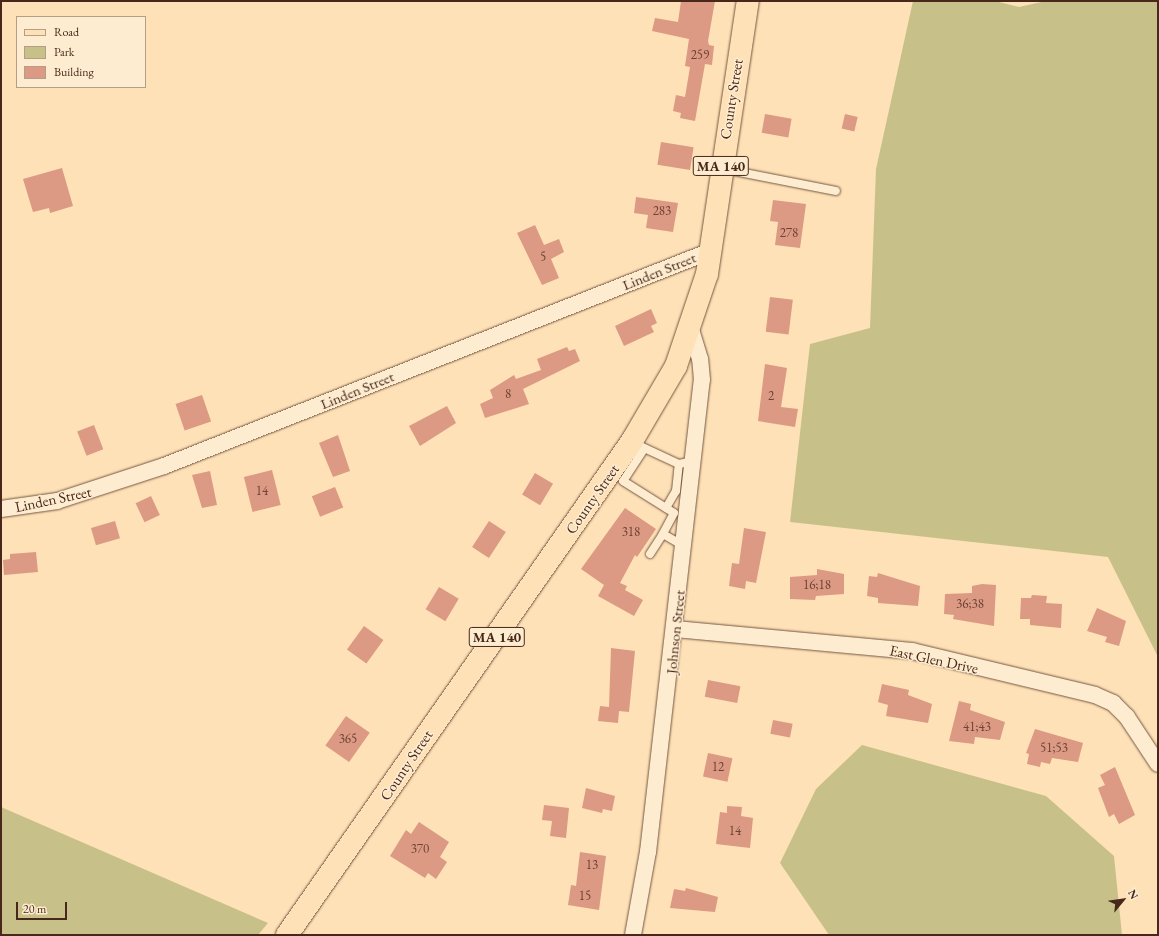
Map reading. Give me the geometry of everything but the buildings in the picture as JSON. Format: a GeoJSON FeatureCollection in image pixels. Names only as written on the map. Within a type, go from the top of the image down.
{"type":"FeatureCollection","features":[{"type":"Feature","properties":{"kind":"main road","name":"County Street"},"geometry":{"type":"LineString","coordinates":[[287,935],[638,445],[665,389],[691,329],[707,274],[708,252],[748,1]]}},
{"type":"Feature","properties":{"kind":"street","name":"Linden Street"},"geometry":{"type":"LineString","coordinates":[[1,509],[78,495],[170,464],[708,252]]}},
{"type":"Feature","properties":{"kind":"street","name":"Johnson Street"},"geometry":{"type":"LineString","coordinates":[[633,935],[648,852],[675,629],[684,546],[686,462],[702,380],[700,359],[691,329]]}},
{"type":"Feature","properties":{"kind":"street","name":"East Glen Drive"},"geometry":{"type":"LineString","coordinates":[[675,629],[912,651],[1095,695],[1113,704],[1128,717],[1158,764]]}},
{"type":"Feature","properties":{"kind":"lane"},"geometry":{"type":"LineString","coordinates":[[721,168],[836,191]]}},
{"type":"Feature","properties":{"kind":"lane"},"geometry":{"type":"LineString","coordinates":[[650,554],[674,513],[666,508],[623,481],[638,445],[686,462],[676,491],[666,508]]}},
{"type":"Feature","properties":{"kind":"lane"},"geometry":{"type":"LineString","coordinates":[[663,534],[684,546]]}},
{"type":"Feature","properties":{"kind":"green space"},"geometry":{"type":"Polygon","coordinates":[[[913,1],[995,1],[1019,7],[1046,1],[1158,1],[1158,657],[1108,557],[790,522],[810,344],[870,328],[876,169],[913,1]]]}},
{"type":"Feature","properties":{"kind":"green space"},"geometry":{"type":"Polygon","coordinates":[[[862,745],[1046,796],[1114,856],[1122,935],[829,935],[780,863],[816,789],[862,745]]]}},
{"type":"Feature","properties":{"kind":"green space"},"geometry":{"type":"Polygon","coordinates":[[[1,807],[268,923],[258,935],[1,935],[1,807]]]}}]}
